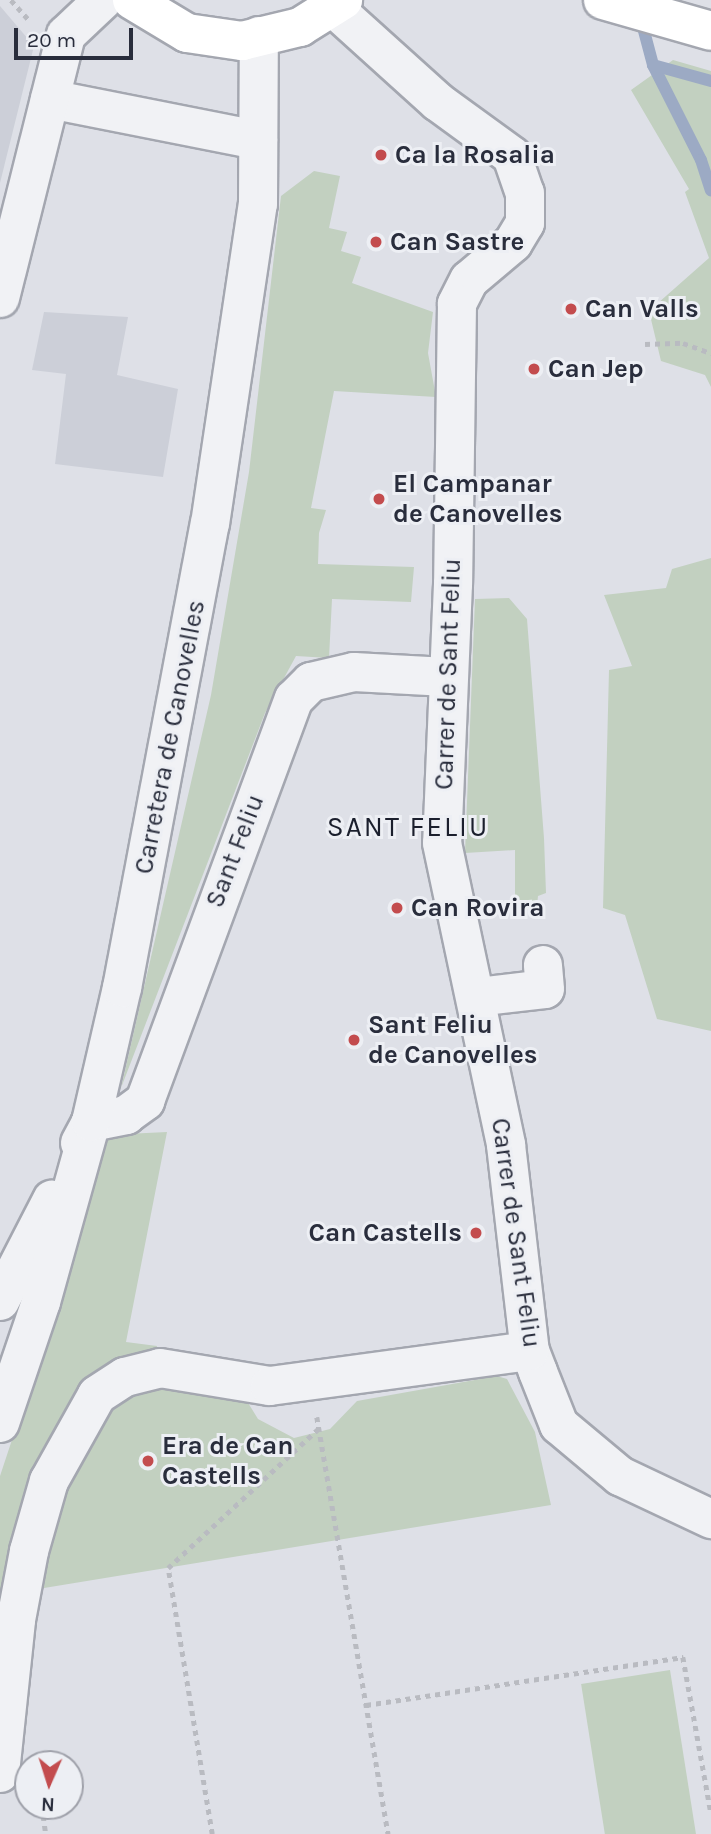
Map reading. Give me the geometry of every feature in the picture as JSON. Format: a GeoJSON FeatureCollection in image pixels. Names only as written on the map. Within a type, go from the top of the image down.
{"type":"FeatureCollection","features":[{"type":"Feature","properties":{"kind":"main road"},"geometry":{"type":"LineString","coordinates":[[132,0],[187,33],[242,41],[300,27],[339,4]]}},
{"type":"Feature","properties":{"kind":"main road"},"geometry":{"type":"LineString","coordinates":[[613,3],[700,27]]}},
{"type":"Feature","properties":{"kind":"street"},"geometry":{"type":"LineString","coordinates":[[0,298],[65,35],[103,0]]}},
{"type":"Feature","properties":{"kind":"street","name":"Carrer de Sant Feliu"},"geometry":{"type":"LineString","coordinates":[[339,4],[438,102],[512,156],[525,193],[525,223],[513,243],[469,280],[457,304],[442,843],[477,997],[506,1145],[530,1351],[559,1425],[620,1476],[711,1519]]}},
{"type":"Feature","properties":{"kind":"street","name":"Carretera de Canovelles"},"geometry":{"type":"LineString","coordinates":[[0,1423],[41,1302],[90,1122],[122,988],[210,524],[258,204],[260,36]]}},
{"type":"Feature","properties":{"kind":"street"},"geometry":{"type":"LineString","coordinates":[[50,99],[258,140]]}},
{"type":"Feature","properties":{"kind":"street","name":"Sant Feliu"},"geometry":{"type":"LineString","coordinates":[[90,1122],[126,1115],[145,1101],[294,699],[311,682],[354,672],[447,677]]}},
{"type":"Feature","properties":{"kind":"street"},"geometry":{"type":"LineString","coordinates":[[477,997],[544,989],[543,965]]}},
{"type":"Feature","properties":{"kind":"street"},"geometry":{"type":"LineString","coordinates":[[0,1301],[90,1122]]}},
{"type":"Feature","properties":{"kind":"street"},"geometry":{"type":"LineString","coordinates":[[0,1773],[16,1620],[29,1551],[49,1481],[97,1395],[125,1377],[160,1368],[270,1386],[311,1384],[530,1351]]}},
{"type":"Feature","properties":{"kind":"path"},"geometry":{"type":"LineString","coordinates":[[645,344],[683,343],[711,353]]}},
{"type":"Feature","properties":{"kind":"path"},"geometry":{"type":"LineString","coordinates":[[311,1384],[388,1834]]}},
{"type":"Feature","properties":{"kind":"path"},"geometry":{"type":"LineString","coordinates":[[212,1834],[168,1567],[318,1429]]}},
{"type":"Feature","properties":{"kind":"path"},"geometry":{"type":"LineString","coordinates":[[366,1705],[683,1657],[711,1813]]}},
{"type":"Feature","properties":{"kind":"shaded area"},"geometry":{"type":"Polygon","coordinates":[[[0,6],[34,46],[0,183],[0,6]]]}},
{"type":"Feature","properties":{"kind":"shaded area"},"geometry":{"type":"Polygon","coordinates":[[[44,312],[128,317],[117,375],[178,389],[163,477],[55,464],[66,374],[32,370],[44,312]]]}},
{"type":"Feature","properties":{"kind":"green space"},"geometry":{"type":"Polygon","coordinates":[[[673,60],[711,71],[711,387],[705,375],[661,361],[649,311],[709,258],[685,192],[689,189],[631,90],[673,60]]]}},
{"type":"Feature","properties":{"kind":"green space"},"geometry":{"type":"Polygon","coordinates":[[[314,171],[340,176],[329,228],[347,232],[341,251],[361,257],[352,283],[433,312],[428,353],[436,397],[334,391],[311,508],[326,510],[319,533],[318,564],[414,567],[411,602],[332,599],[329,658],[296,656],[265,713],[121,1088],[211,695],[249,472],[281,196],[314,171]]]}},
{"type":"Feature","properties":{"kind":"green space"},"geometry":{"type":"Polygon","coordinates":[[[711,558],[711,1031],[657,1019],[625,915],[603,908],[609,670],[632,666],[604,595],[666,588],[672,569],[711,558]]]}},
{"type":"Feature","properties":{"kind":"green space"},"geometry":{"type":"Polygon","coordinates":[[[509,598],[527,619],[546,893],[538,896],[537,906],[515,905],[515,850],[465,853],[475,599],[509,598]]]}},
{"type":"Feature","properties":{"kind":"green space"},"geometry":{"type":"Polygon","coordinates":[[[167,1132],[126,1342],[157,1346],[154,1362],[86,1390],[0,1678],[0,1476],[50,1325],[105,1135],[167,1132]]]}},
{"type":"Feature","properties":{"kind":"green space"},"geometry":{"type":"Polygon","coordinates":[[[497,1376],[507,1379],[535,1432],[551,1505],[38,1589],[52,1507],[83,1445],[122,1399],[157,1382],[242,1393],[258,1419],[294,1438],[330,1429],[357,1401],[497,1376]]]}},
{"type":"Feature","properties":{"kind":"green space"},"geometry":{"type":"Polygon","coordinates":[[[670,1670],[696,1834],[605,1834],[581,1684],[670,1670]]]}},
{"type":"Feature","properties":{"kind":"waterway"},"geometry":{"type":"LineString","coordinates":[[640,16],[653,65],[701,160],[711,190]]}},
{"type":"Feature","properties":{"kind":"waterway"},"geometry":{"type":"LineString","coordinates":[[653,65],[711,81]]}},
{"type":"Feature","properties":{"kind":"place","name":"Ca la Rosalia"},"geometry":{"type":"Point","coordinates":[381,155]}},
{"type":"Feature","properties":{"kind":"place","name":"Can Sastre"},"geometry":{"type":"Point","coordinates":[376,242]}},
{"type":"Feature","properties":{"kind":"place","name":"Can Valls"},"geometry":{"type":"Point","coordinates":[571,309]}},
{"type":"Feature","properties":{"kind":"place","name":"Can Jep"},"geometry":{"type":"Point","coordinates":[534,369]}},
{"type":"Feature","properties":{"kind":"place","name":"El Campanar de Canovelles"},"geometry":{"type":"Point","coordinates":[379,499]}},
{"type":"Feature","properties":{"kind":"place","name":"Can Rovira"},"geometry":{"type":"Point","coordinates":[397,908]}},
{"type":"Feature","properties":{"kind":"place","name":"Sant Feliu de Canovelles"},"geometry":{"type":"Point","coordinates":[354,1040]}},
{"type":"Feature","properties":{"kind":"place","name":"Can Castells"},"geometry":{"type":"Point","coordinates":[476,1233]}},
{"type":"Feature","properties":{"kind":"place","name":"Era de Can Castells"},"geometry":{"type":"Point","coordinates":[148,1461]}},
{"type":"Feature","properties":{"kind":"district","name":"SANT FELIU"},"geometry":{"type":"Point","coordinates":[408,827]}}]}
